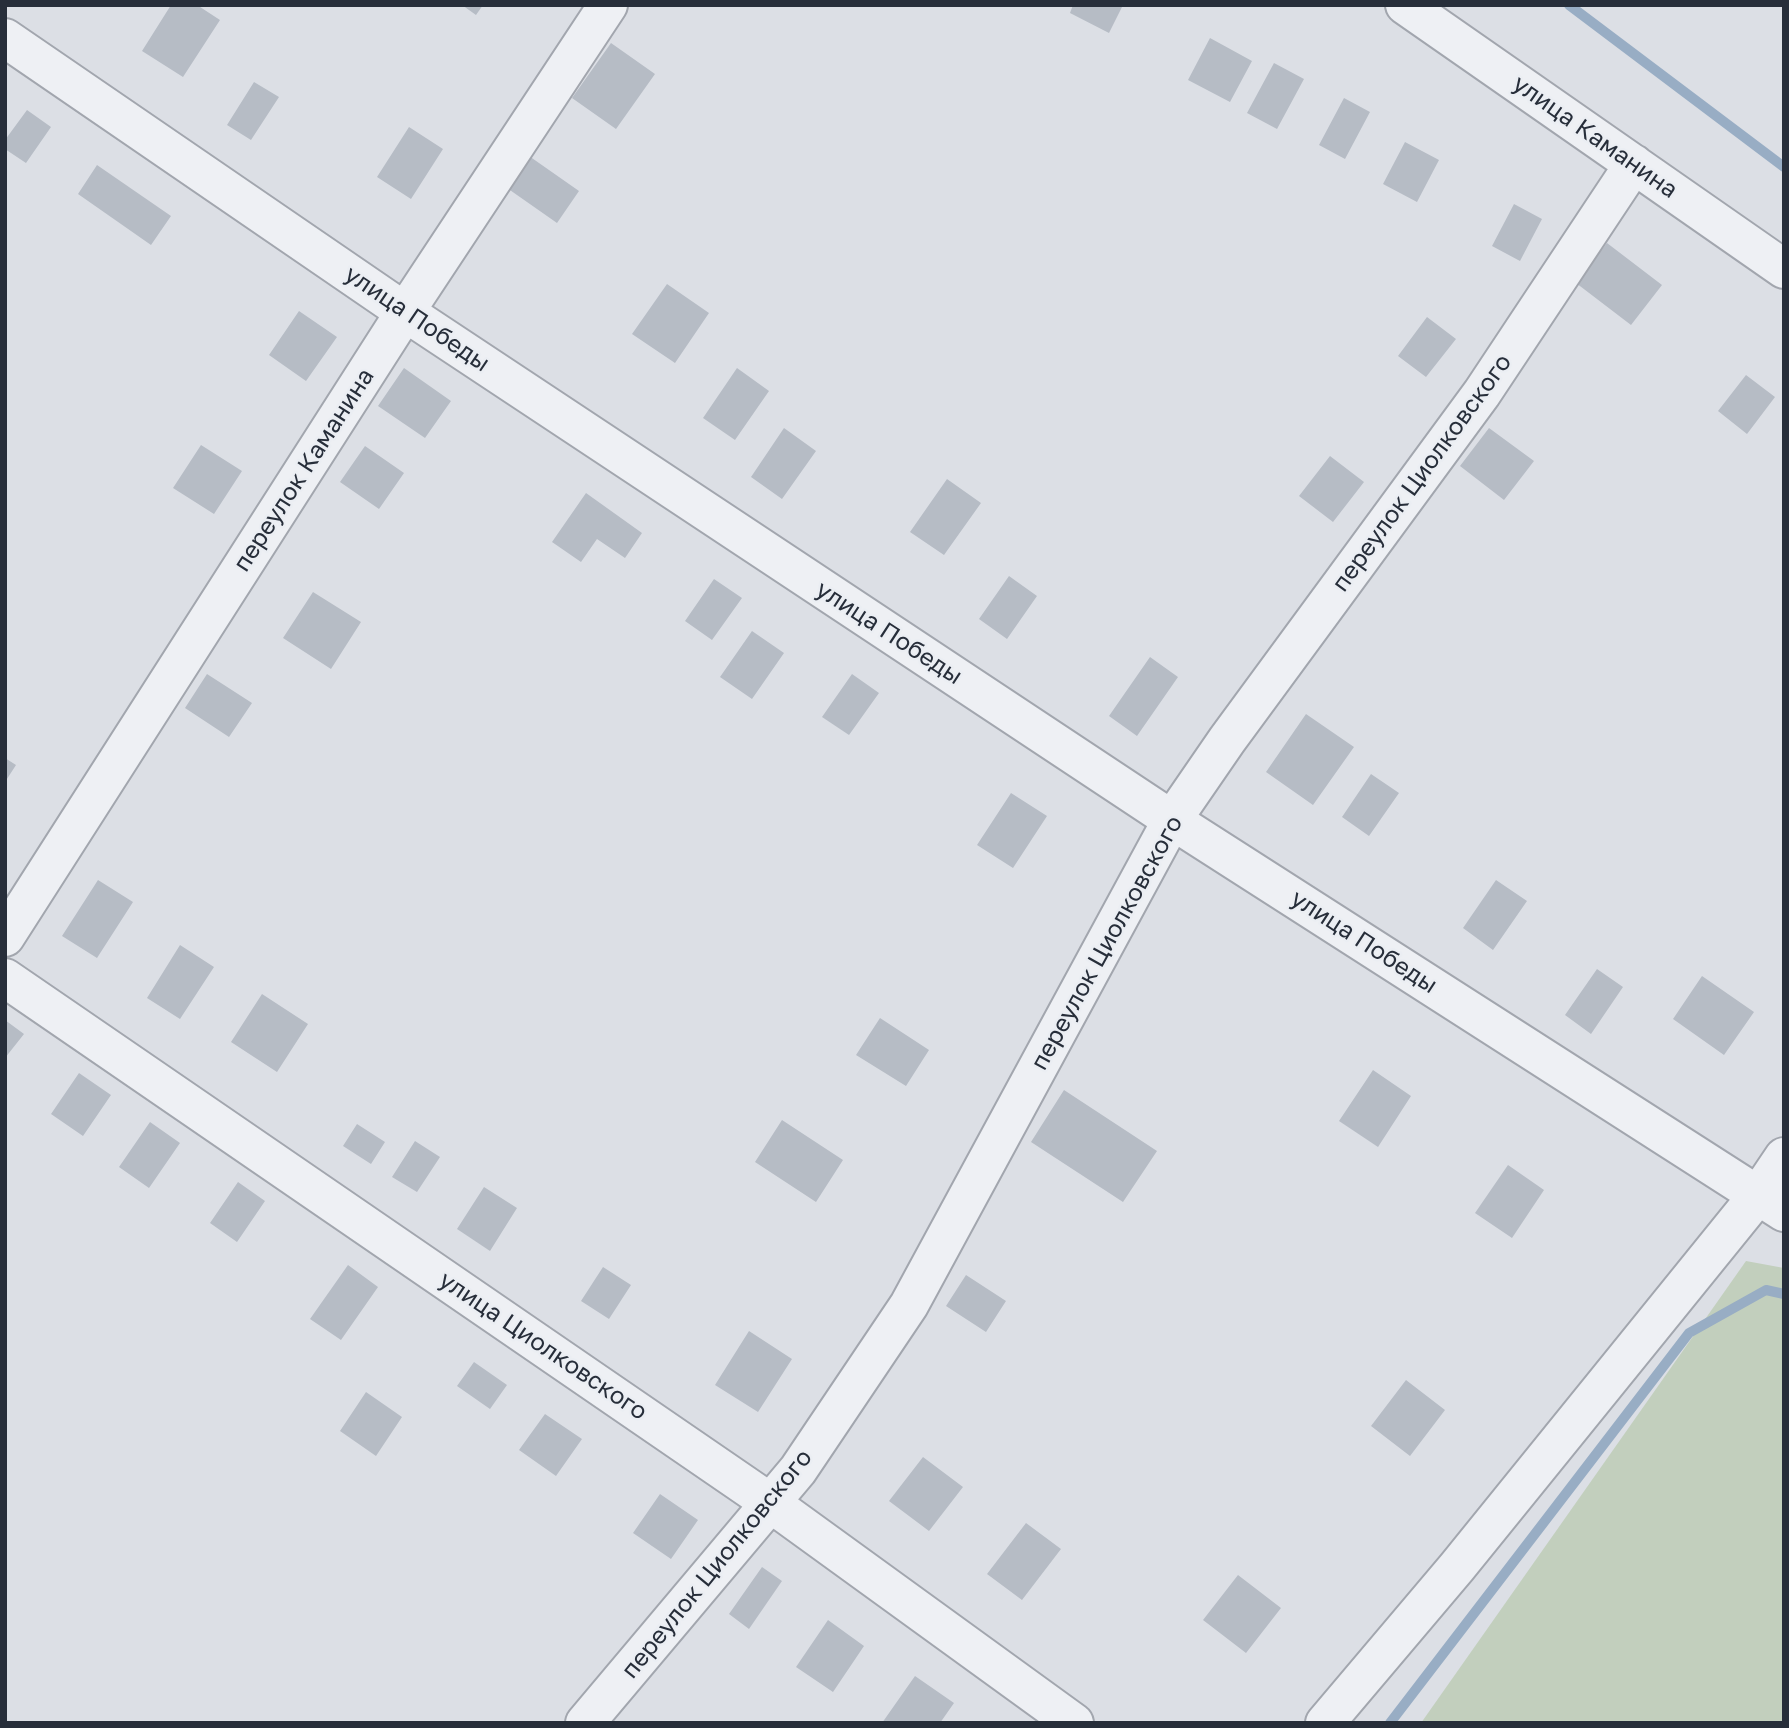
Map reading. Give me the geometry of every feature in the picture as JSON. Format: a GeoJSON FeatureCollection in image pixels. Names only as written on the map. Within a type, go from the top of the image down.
{"type":"FeatureCollection","features":[{"type":"Feature","properties":{"kind":"street","name":"переулок Каманина"},"geometry":{"type":"LineString","coordinates":[[5,937],[405,312],[608,5]]}},
{"type":"Feature","properties":{"kind":"street","name":"улица Каманина"},"geometry":{"type":"LineString","coordinates":[[1405,5],[1784,269]]}},
{"type":"Feature","properties":{"kind":"street","name":"улица Победы"},"geometry":{"type":"LineString","coordinates":[[5,38],[405,312],[1172,820],[1771,1203]]}},
{"type":"Feature","properties":{"kind":"street","name":"переулок Циолковского"},"geometry":{"type":"LineString","coordinates":[[585,1723],[772,1504],[909,1305],[1172,820],[1227,740],[1482,393],[1634,164]]}},
{"type":"Feature","properties":{"kind":"street","name":"улица Циолковского"},"geometry":{"type":"LineString","coordinates":[[5,978],[772,1504],[1074,1723]]}},
{"type":"Feature","properties":{"kind":"street"},"geometry":{"type":"LineString","coordinates":[[1325,1723],[1771,1203],[1784,1157]]}},
{"type":"Feature","properties":{"kind":"green space"},"geometry":{"type":"Polygon","coordinates":[[[1746,1261],[1784,1268],[1784,1723],[1421,1723],[1746,1261]]]}},
{"type":"Feature","properties":{"kind":"building"},"geometry":{"type":"Polygon","coordinates":[[[171,5],[197,5],[220,20],[183,77],[142,51],[171,5]]]}},
{"type":"Feature","properties":{"kind":"building"},"geometry":{"type":"Polygon","coordinates":[[[462,5],[483,5],[476,15],[462,5]]]}},
{"type":"Feature","properties":{"kind":"building"},"geometry":{"type":"Polygon","coordinates":[[[1073,5],[1123,5],[1109,33],[1070,13],[1073,5]]]}},
{"type":"Feature","properties":{"kind":"building"},"geometry":{"type":"Polygon","coordinates":[[[1210,38],[1252,61],[1230,102],[1188,80],[1210,38]]]}},
{"type":"Feature","properties":{"kind":"building"},"geometry":{"type":"Polygon","coordinates":[[[611,43],[655,74],[616,129],[572,98],[611,43]]]}},
{"type":"Feature","properties":{"kind":"building"},"geometry":{"type":"Polygon","coordinates":[[[1274,63],[1304,79],[1277,129],[1247,113],[1274,63]]]}},
{"type":"Feature","properties":{"kind":"building"},"geometry":{"type":"Polygon","coordinates":[[[254,82],[279,97],[251,140],[227,125],[254,82]]]}},
{"type":"Feature","properties":{"kind":"building"},"geometry":{"type":"Polygon","coordinates":[[[1344,98],[1370,112],[1345,159],[1319,145],[1344,98]]]}},
{"type":"Feature","properties":{"kind":"building"},"geometry":{"type":"Polygon","coordinates":[[[27,110],[51,127],[26,163],[5,149],[5,140],[27,110]]]}},
{"type":"Feature","properties":{"kind":"building"},"geometry":{"type":"Polygon","coordinates":[[[409,127],[443,149],[411,199],[377,177],[409,127]]]}},
{"type":"Feature","properties":{"kind":"building"},"geometry":{"type":"Polygon","coordinates":[[[1405,142],[1439,160],[1417,202],[1383,184],[1405,142]]]}},
{"type":"Feature","properties":{"kind":"building"},"geometry":{"type":"Polygon","coordinates":[[[529,156],[579,191],[557,223],[507,188],[529,156]]]}},
{"type":"Feature","properties":{"kind":"building"},"geometry":{"type":"Polygon","coordinates":[[[97,165],[171,216],[151,245],[78,194],[97,165]]]}},
{"type":"Feature","properties":{"kind":"building"},"geometry":{"type":"Polygon","coordinates":[[[1514,204],[1542,219],[1520,261],[1492,246],[1514,204]]]}},
{"type":"Feature","properties":{"kind":"building"},"geometry":{"type":"Polygon","coordinates":[[[1607,243],[1662,285],[1631,325],[1576,283],[1607,243]]]}},
{"type":"Feature","properties":{"kind":"building"},"geometry":{"type":"Polygon","coordinates":[[[667,284],[709,313],[675,363],[632,334],[667,284]]]}},
{"type":"Feature","properties":{"kind":"building"},"geometry":{"type":"Polygon","coordinates":[[[299,311],[337,337],[306,381],[269,355],[299,311]]]}},
{"type":"Feature","properties":{"kind":"building"},"geometry":{"type":"Polygon","coordinates":[[[1427,317],[1456,339],[1426,377],[1398,356],[1427,317]]]}},
{"type":"Feature","properties":{"kind":"building"},"geometry":{"type":"Polygon","coordinates":[[[404,368],[451,401],[425,438],[378,406],[404,368]]]}},
{"type":"Feature","properties":{"kind":"building"},"geometry":{"type":"Polygon","coordinates":[[[737,368],[769,391],[735,440],[703,418],[737,368]]]}},
{"type":"Feature","properties":{"kind":"building"},"geometry":{"type":"Polygon","coordinates":[[[1746,375],[1775,397],[1747,434],[1718,411],[1746,375]]]}},
{"type":"Feature","properties":{"kind":"building"},"geometry":{"type":"Polygon","coordinates":[[[784,428],[816,451],[782,499],[751,477],[784,428]]]}},
{"type":"Feature","properties":{"kind":"building"},"geometry":{"type":"Polygon","coordinates":[[[1489,428],[1534,461],[1504,500],[1460,466],[1489,428]]]}},
{"type":"Feature","properties":{"kind":"building"},"geometry":{"type":"Polygon","coordinates":[[[201,445],[242,471],[214,514],[173,488],[201,445]]]}},
{"type":"Feature","properties":{"kind":"building"},"geometry":{"type":"Polygon","coordinates":[[[365,446],[404,473],[379,509],[340,482],[365,446]]]}},
{"type":"Feature","properties":{"kind":"building"},"geometry":{"type":"Polygon","coordinates":[[[1330,456],[1364,482],[1333,522],[1299,496],[1330,456]]]}},
{"type":"Feature","properties":{"kind":"building"},"geometry":{"type":"Polygon","coordinates":[[[947,479],[981,503],[944,555],[910,532],[947,479]]]}},
{"type":"Feature","properties":{"kind":"building"},"geometry":{"type":"Polygon","coordinates":[[[586,493],[642,533],[625,558],[597,539],[581,562],[552,542],[586,493]]]}},
{"type":"Feature","properties":{"kind":"building"},"geometry":{"type":"Polygon","coordinates":[[[1009,576],[1037,596],[1007,639],[979,619],[1009,576]]]}},
{"type":"Feature","properties":{"kind":"building"},"geometry":{"type":"Polygon","coordinates":[[[714,579],[742,598],[712,640],[685,621],[714,579]]]}},
{"type":"Feature","properties":{"kind":"building"},"geometry":{"type":"Polygon","coordinates":[[[313,592],[361,622],[331,669],[283,638],[313,592]]]}},
{"type":"Feature","properties":{"kind":"building"},"geometry":{"type":"Polygon","coordinates":[[[752,631],[784,653],[752,699],[720,677],[752,631]]]}},
{"type":"Feature","properties":{"kind":"building"},"geometry":{"type":"Polygon","coordinates":[[[1150,657],[1178,677],[1137,736],[1109,716],[1150,657]]]}},
{"type":"Feature","properties":{"kind":"building"},"geometry":{"type":"Polygon","coordinates":[[[207,674],[252,703],[229,737],[185,708],[207,674]]]}},
{"type":"Feature","properties":{"kind":"building"},"geometry":{"type":"Polygon","coordinates":[[[852,674],[879,693],[849,735],[822,717],[852,674]]]}},
{"type":"Feature","properties":{"kind":"building"},"geometry":{"type":"Polygon","coordinates":[[[1306,714],[1354,747],[1313,805],[1266,772],[1306,714]]]}},
{"type":"Feature","properties":{"kind":"building"},"geometry":{"type":"Polygon","coordinates":[[[5,758],[16,765],[5,782],[5,758]]]}},
{"type":"Feature","properties":{"kind":"building"},"geometry":{"type":"Polygon","coordinates":[[[1371,774],[1399,793],[1369,836],[1342,817],[1371,774]]]}},
{"type":"Feature","properties":{"kind":"building"},"geometry":{"type":"Polygon","coordinates":[[[1011,793],[1047,816],[1013,868],[977,845],[1011,793]]]}},
{"type":"Feature","properties":{"kind":"building"},"geometry":{"type":"Polygon","coordinates":[[[98,880],[133,902],[97,958],[62,936],[98,880]]]}},
{"type":"Feature","properties":{"kind":"building"},"geometry":{"type":"Polygon","coordinates":[[[1496,880],[1527,901],[1493,950],[1463,928],[1496,880]]]}},
{"type":"Feature","properties":{"kind":"building"},"geometry":{"type":"Polygon","coordinates":[[[180,945],[214,967],[180,1019],[147,998],[180,945]]]}},
{"type":"Feature","properties":{"kind":"building"},"geometry":{"type":"Polygon","coordinates":[[[1597,969],[1623,987],[1591,1034],[1565,1015],[1597,969]]]}},
{"type":"Feature","properties":{"kind":"building"},"geometry":{"type":"Polygon","coordinates":[[[1702,976],[1754,1012],[1724,1055],[1673,1019],[1702,976]]]}},
{"type":"Feature","properties":{"kind":"building"},"geometry":{"type":"Polygon","coordinates":[[[262,994],[308,1024],[277,1072],[231,1042],[262,994]]]}},
{"type":"Feature","properties":{"kind":"building"},"geometry":{"type":"Polygon","coordinates":[[[880,1018],[929,1050],[906,1086],[856,1055],[880,1018]]]}},
{"type":"Feature","properties":{"kind":"building"},"geometry":{"type":"Polygon","coordinates":[[[5,1020],[24,1034],[5,1058],[5,1020]]]}},
{"type":"Feature","properties":{"kind":"building"},"geometry":{"type":"Polygon","coordinates":[[[1373,1070],[1411,1096],[1378,1147],[1339,1121],[1373,1070]]]}},
{"type":"Feature","properties":{"kind":"building"},"geometry":{"type":"Polygon","coordinates":[[[79,1073],[111,1095],[83,1136],[51,1114],[79,1073]]]}},
{"type":"Feature","properties":{"kind":"building"},"geometry":{"type":"Polygon","coordinates":[[[1064,1090],[1157,1151],[1123,1202],[1031,1142],[1064,1090]]]}},
{"type":"Feature","properties":{"kind":"building"},"geometry":{"type":"Polygon","coordinates":[[[782,1120],[843,1160],[816,1202],[755,1162],[782,1120]]]}},
{"type":"Feature","properties":{"kind":"building"},"geometry":{"type":"Polygon","coordinates":[[[150,1122],[180,1143],[149,1188],[119,1167],[150,1122]]]}},
{"type":"Feature","properties":{"kind":"building"},"geometry":{"type":"Polygon","coordinates":[[[357,1124],[385,1142],[371,1164],[343,1146],[357,1124]]]}},
{"type":"Feature","properties":{"kind":"building"},"geometry":{"type":"Polygon","coordinates":[[[415,1141],[440,1157],[417,1192],[392,1177],[415,1141]]]}},
{"type":"Feature","properties":{"kind":"building"},"geometry":{"type":"Polygon","coordinates":[[[1508,1165],[1544,1190],[1512,1238],[1475,1213],[1508,1165]]]}},
{"type":"Feature","properties":{"kind":"building"},"geometry":{"type":"Polygon","coordinates":[[[238,1182],[265,1201],[237,1242],[210,1223],[238,1182]]]}},
{"type":"Feature","properties":{"kind":"building"},"geometry":{"type":"Polygon","coordinates":[[[484,1187],[517,1208],[490,1251],[457,1229],[484,1187]]]}},
{"type":"Feature","properties":{"kind":"building"},"geometry":{"type":"Polygon","coordinates":[[[348,1265],[378,1287],[341,1340],[310,1319],[348,1265]]]}},
{"type":"Feature","properties":{"kind":"building"},"geometry":{"type":"Polygon","coordinates":[[[603,1267],[631,1285],[609,1319],[581,1301],[603,1267]]]}},
{"type":"Feature","properties":{"kind":"building"},"geometry":{"type":"Polygon","coordinates":[[[966,1275],[1006,1301],[986,1332],[946,1306],[966,1275]]]}},
{"type":"Feature","properties":{"kind":"building"},"geometry":{"type":"Polygon","coordinates":[[[749,1331],[792,1359],[758,1412],[715,1385],[749,1331]]]}},
{"type":"Feature","properties":{"kind":"building"},"geometry":{"type":"Polygon","coordinates":[[[474,1362],[507,1385],[490,1409],[457,1386],[474,1362]]]}},
{"type":"Feature","properties":{"kind":"building"},"geometry":{"type":"Polygon","coordinates":[[[1406,1380],[1445,1410],[1410,1456],[1371,1426],[1406,1380]]]}},
{"type":"Feature","properties":{"kind":"building"},"geometry":{"type":"Polygon","coordinates":[[[366,1392],[402,1417],[376,1456],[340,1431],[366,1392]]]}},
{"type":"Feature","properties":{"kind":"building"},"geometry":{"type":"Polygon","coordinates":[[[545,1414],[582,1439],[556,1476],[519,1450],[545,1414]]]}},
{"type":"Feature","properties":{"kind":"building"},"geometry":{"type":"Polygon","coordinates":[[[923,1457],[963,1487],[929,1531],[889,1501],[923,1457]]]}},
{"type":"Feature","properties":{"kind":"building"},"geometry":{"type":"Polygon","coordinates":[[[660,1494],[698,1520],[671,1559],[633,1533],[660,1494]]]}},
{"type":"Feature","properties":{"kind":"building"},"geometry":{"type":"Polygon","coordinates":[[[1026,1523],[1061,1549],[1022,1600],[987,1574],[1026,1523]]]}},
{"type":"Feature","properties":{"kind":"building"},"geometry":{"type":"Polygon","coordinates":[[[762,1567],[782,1581],[749,1629],[729,1614],[762,1567]]]}},
{"type":"Feature","properties":{"kind":"building"},"geometry":{"type":"Polygon","coordinates":[[[1238,1575],[1281,1608],[1246,1653],[1203,1620],[1238,1575]]]}},
{"type":"Feature","properties":{"kind":"building"},"geometry":{"type":"Polygon","coordinates":[[[828,1620],[864,1646],[833,1692],[796,1667],[828,1620]]]}},
{"type":"Feature","properties":{"kind":"building"},"geometry":{"type":"Polygon","coordinates":[[[915,1676],[954,1703],[940,1723],[882,1723],[915,1676]]]}},
{"type":"Feature","properties":{"kind":"waterway"},"geometry":{"type":"LineString","coordinates":[[1569,5],[1784,167]]}},
{"type":"Feature","properties":{"kind":"waterway"},"geometry":{"type":"LineString","coordinates":[[1390,1723],[1689,1333],[1766,1290],[1784,1294]]}}]}
